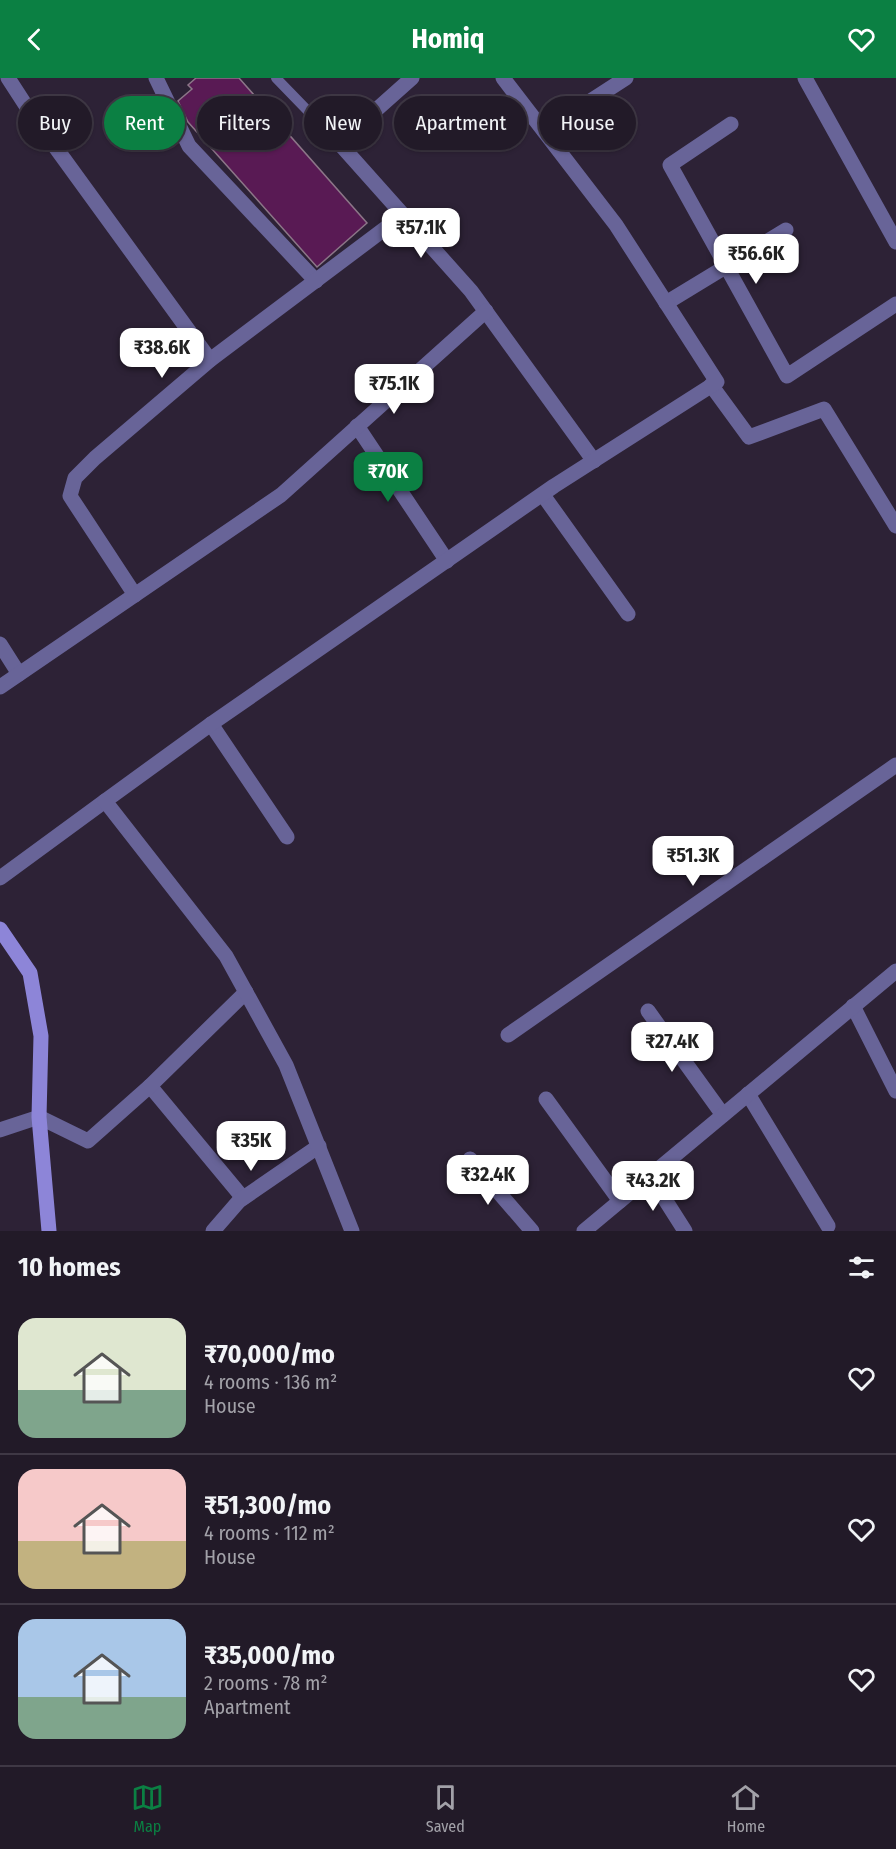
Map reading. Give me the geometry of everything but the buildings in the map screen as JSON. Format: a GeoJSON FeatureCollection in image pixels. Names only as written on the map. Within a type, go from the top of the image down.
{"type":"FeatureCollection","features":[{"type":"Feature","properties":{"kind":"street"},"geometry":{"type":"LineString","coordinates":[[8,78],[32,115],[210,360]]}},
{"type":"Feature","properties":{"kind":"street"},"geometry":{"type":"LineString","coordinates":[[156,78],[189,147],[316,281]]}},
{"type":"Feature","properties":{"kind":"street"},"geometry":{"type":"LineString","coordinates":[[382,105],[412,78]]}},
{"type":"Feature","properties":{"kind":"street"},"geometry":{"type":"LineString","coordinates":[[503,78],[539,125]]}},
{"type":"Feature","properties":{"kind":"street"},"geometry":{"type":"LineString","coordinates":[[598,96],[626,78]]}},
{"type":"Feature","properties":{"kind":"street"},"geometry":{"type":"LineString","coordinates":[[805,78],[896,242]]}},
{"type":"Feature","properties":{"kind":"street"},"geometry":{"type":"LineString","coordinates":[[731,124],[670,165],[788,376],[896,304]]}},
{"type":"Feature","properties":{"kind":"street"},"geometry":{"type":"LineString","coordinates":[[345,150],[471,291],[594,461]]}},
{"type":"Feature","properties":{"kind":"street"},"geometry":{"type":"LineString","coordinates":[[0,878],[210,724],[543,495],[717,382],[616,225],[559,150]]}},
{"type":"Feature","properties":{"kind":"street"},"geometry":{"type":"LineString","coordinates":[[135,595],[70,496],[75,478],[95,458],[210,360],[403,215]]}},
{"type":"Feature","properties":{"kind":"street"},"geometry":{"type":"LineString","coordinates":[[666,303],[786,230]]}},
{"type":"Feature","properties":{"kind":"street"},"geometry":{"type":"LineString","coordinates":[[0,687],[281,495],[486,311]]}},
{"type":"Feature","properties":{"kind":"street"},"geometry":{"type":"LineString","coordinates":[[711,385],[749,438],[824,408],[896,526]]}},
{"type":"Feature","properties":{"kind":"street"},"geometry":{"type":"LineString","coordinates":[[357,426],[447,561]]}},
{"type":"Feature","properties":{"kind":"street"},"geometry":{"type":"LineString","coordinates":[[543,495],[628,614]]}},
{"type":"Feature","properties":{"kind":"street"},"geometry":{"type":"LineString","coordinates":[[0,644],[20,674]]}},
{"type":"Feature","properties":{"kind":"street"},"geometry":{"type":"LineString","coordinates":[[210,724],[287,837]]}},
{"type":"Feature","properties":{"kind":"street"},"geometry":{"type":"LineString","coordinates":[[508,1035],[896,765]]}},
{"type":"Feature","properties":{"kind":"street"},"geometry":{"type":"LineString","coordinates":[[105,801],[226,956],[286,1065],[352,1231]]}},
{"type":"Feature","properties":{"kind":"street"},"geometry":{"type":"LineString","coordinates":[[0,929],[30,973],[42,1036],[39,1117],[49,1231]]}},
{"type":"Feature","properties":{"kind":"street"},"geometry":{"type":"LineString","coordinates":[[584,1231],[896,971]]}},
{"type":"Feature","properties":{"kind":"street"},"geometry":{"type":"LineString","coordinates":[[0,1130],[39,1117],[88,1141],[150,1086],[246,992]]}},
{"type":"Feature","properties":{"kind":"street"},"geometry":{"type":"LineString","coordinates":[[853,1006],[896,1091]]}},
{"type":"Feature","properties":{"kind":"street"},"geometry":{"type":"LineString","coordinates":[[648,1011],[723,1115]]}},
{"type":"Feature","properties":{"kind":"street"},"geometry":{"type":"LineString","coordinates":[[150,1086],[243,1198]]}},
{"type":"Feature","properties":{"kind":"street"},"geometry":{"type":"LineString","coordinates":[[748,1094],[828,1226]]}},
{"type":"Feature","properties":{"kind":"street"},"geometry":{"type":"LineString","coordinates":[[546,1099],[620,1201]]}},
{"type":"Feature","properties":{"kind":"street"},"geometry":{"type":"LineString","coordinates":[[213,1231],[243,1198],[319,1146]]}},
{"type":"Feature","properties":{"kind":"street"},"geometry":{"type":"LineString","coordinates":[[470,1159],[532,1231]]}},
{"type":"Feature","properties":{"kind":"street"},"geometry":{"type":"LineString","coordinates":[[650,1176],[685,1231]]}},
{"type":"Feature","properties":{"kind":"lane"},"geometry":{"type":"LineString","coordinates":[[276,78],[304,107]]}}]}
